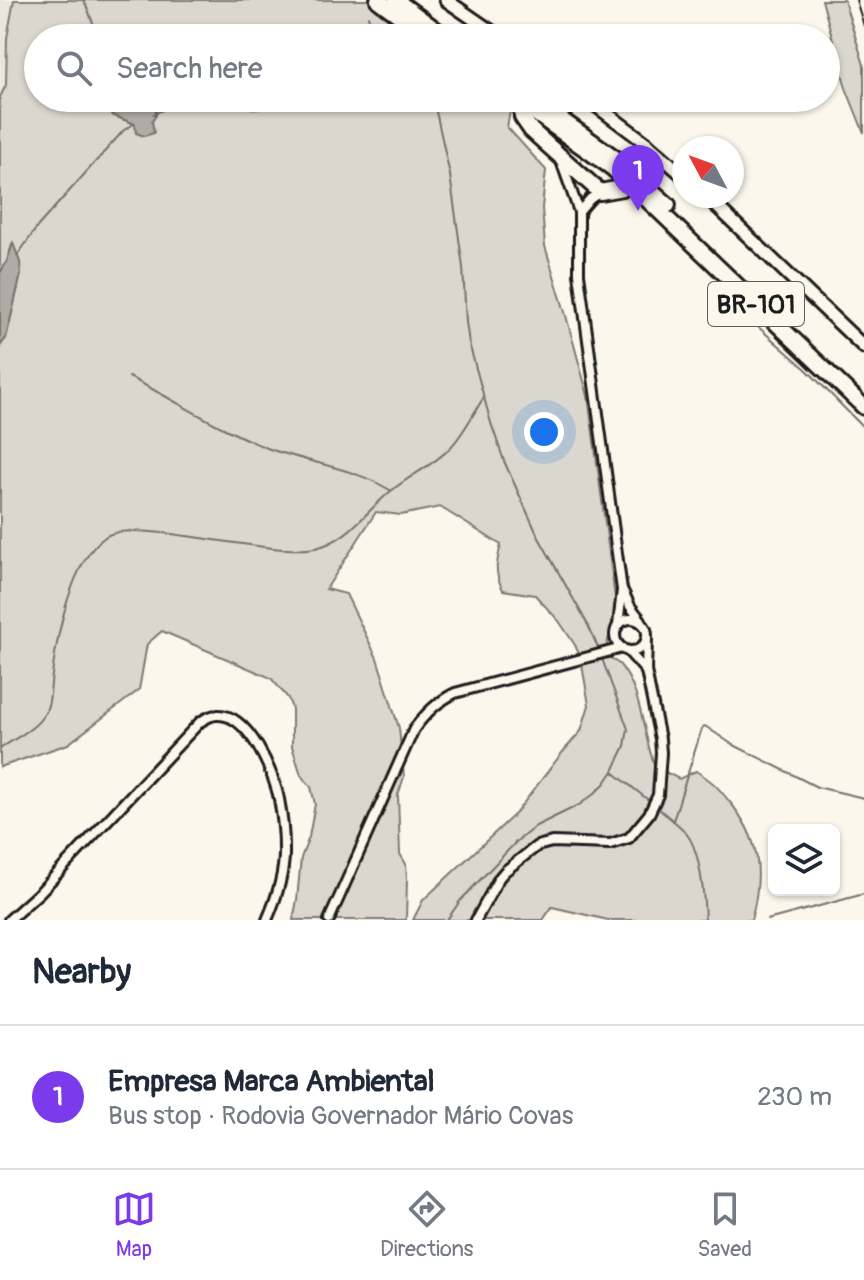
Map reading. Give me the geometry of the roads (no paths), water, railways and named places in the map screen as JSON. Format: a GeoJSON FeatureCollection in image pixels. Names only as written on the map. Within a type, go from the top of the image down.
{"type":"FeatureCollection","features":[{"type":"Feature","properties":{"kind":"highway"},"geometry":{"type":"LineString","coordinates":[[378,0],[411,24]]}},
{"type":"Feature","properties":{"kind":"highway"},"geometry":{"type":"LineString","coordinates":[[396,0],[428,24]]}},
{"type":"Feature","properties":{"kind":"highway"},"geometry":{"type":"LineString","coordinates":[[522,112],[531,130],[600,192],[633,186]]}},
{"type":"Feature","properties":{"kind":"highway","name":"BR-101"},"geometry":{"type":"LineString","coordinates":[[538,112],[633,186],[864,407]]}},
{"type":"Feature","properties":{"kind":"highway","name":"BR-101"},"geometry":{"type":"LineString","coordinates":[[543,112],[590,139],[641,180],[864,394]]}},
{"type":"Feature","properties":{"kind":"street"},"geometry":{"type":"LineString","coordinates":[[446,0],[481,24]]}},
{"type":"Feature","properties":{"kind":"street"},"geometry":{"type":"LineString","coordinates":[[605,112],[672,166]]}},
{"type":"Feature","properties":{"kind":"street"},"geometry":{"type":"LineString","coordinates":[[559,156],[579,212],[582,299],[622,590],[615,638],[597,655]]}},
{"type":"Feature","properties":{"kind":"street"},"geometry":{"type":"LineString","coordinates":[[579,212],[600,192]]}},
{"type":"Feature","properties":{"kind":"street"},"geometry":{"type":"LineString","coordinates":[[719,208],[864,347]]}},
{"type":"Feature","properties":{"kind":"street"},"geometry":{"type":"LineString","coordinates":[[476,920],[502,874],[537,846],[552,842],[610,844],[629,838],[649,814],[658,795],[661,753],[646,671],[645,627],[622,590]]}},
{"type":"Feature","properties":{"kind":"street"},"geometry":{"type":"LineString","coordinates":[[618,626],[629,619],[641,622],[645,627]]}},
{"type":"Feature","properties":{"kind":"street"},"geometry":{"type":"LineString","coordinates":[[615,638],[646,671]]}},
{"type":"Feature","properties":{"kind":"street"},"geometry":{"type":"LineString","coordinates":[[329,920],[414,729],[439,701],[455,693],[597,655],[640,649],[647,639]]}},
{"type":"Feature","properties":{"kind":"street"},"geometry":{"type":"LineString","coordinates":[[9,920],[40,892],[200,722],[221,714],[251,734],[279,797],[284,864],[267,920]]}},
{"type":"Feature","properties":{"kind":"waterway"},"geometry":{"type":"LineString","coordinates":[[84,0],[93,24]]}},
{"type":"Feature","properties":{"kind":"waterway"},"geometry":{"type":"LineString","coordinates":[[368,16],[370,24]]}},
{"type":"Feature","properties":{"kind":"waterway"},"geometry":{"type":"LineString","coordinates":[[154,114],[158,112]]}},
{"type":"Feature","properties":{"kind":"waterway"},"geometry":{"type":"LineString","coordinates":[[436,112],[450,175],[463,267],[469,343],[491,423],[504,461],[538,536],[599,650]]}},
{"type":"Feature","properties":{"kind":"waterway"},"geometry":{"type":"LineString","coordinates":[[17,256],[38,226],[124,130],[134,124]]}},
{"type":"Feature","properties":{"kind":"waterway"},"geometry":{"type":"LineString","coordinates":[[714,288],[807,370],[864,428]]}},
{"type":"Feature","properties":{"kind":"waterway"},"geometry":{"type":"LineString","coordinates":[[129,377],[267,448],[361,476],[390,490]]}},
{"type":"Feature","properties":{"kind":"waterway"},"geometry":{"type":"LineString","coordinates":[[0,749],[34,726],[46,712],[68,600],[83,563],[105,537],[120,532],[143,532],[294,549],[327,544],[347,532],[398,485],[444,454],[460,436],[484,397]]}},
{"type":"Feature","properties":{"kind":"waterway"},"geometry":{"type":"LineString","coordinates":[[447,920],[460,901],[516,842],[536,826],[579,805],[594,794],[613,771],[625,746],[628,729],[601,656]]}},
{"type":"Feature","properties":{"kind":"waterway"},"geometry":{"type":"LineString","coordinates":[[673,821],[705,726],[730,743],[817,787],[864,798]]}},
{"type":"Feature","properties":{"kind":"waterway"},"geometry":{"type":"LineString","coordinates":[[613,772],[652,803]]}},
{"type":"Feature","properties":{"kind":"waterway"},"geometry":{"type":"LineString","coordinates":[[657,807],[683,829],[691,841],[701,874],[705,920]]}},
{"type":"Feature","properties":{"kind":"waterway"},"geometry":{"type":"LineString","coordinates":[[767,920],[864,894]]}},
{"type":"Feature","properties":{"kind":"railway"},"geometry":{"type":"LineString","coordinates":[[856,0],[864,26]]}},
{"type":"Feature","properties":{"kind":"place","name":"Empresa Marca Ambiental"},"geometry":{"type":"Point","coordinates":[638,211]}}]}
